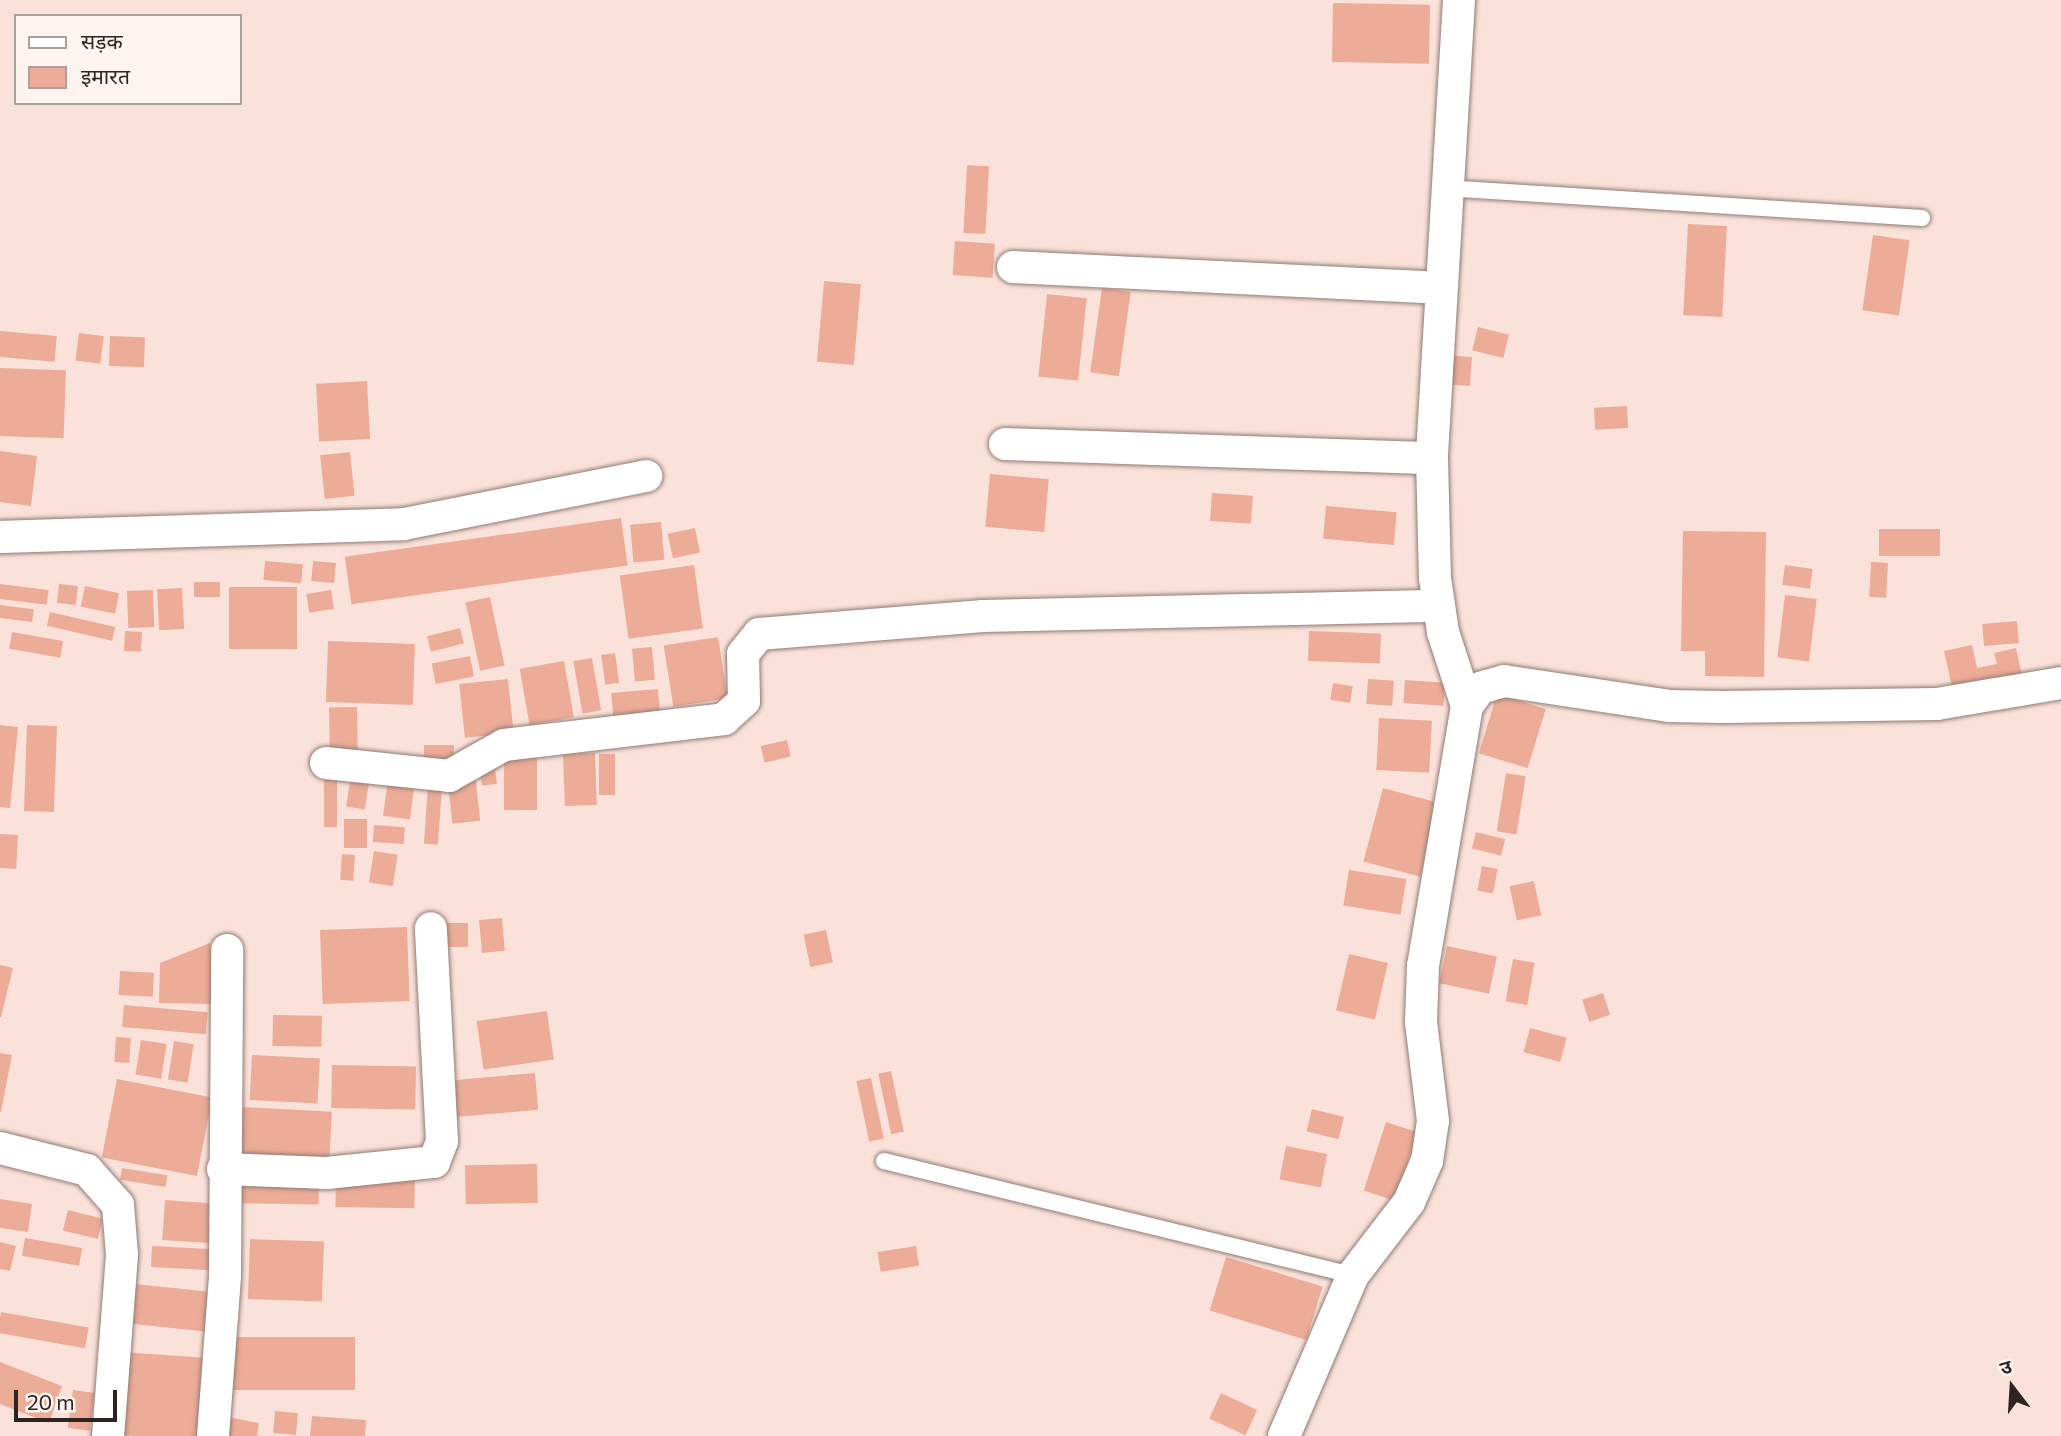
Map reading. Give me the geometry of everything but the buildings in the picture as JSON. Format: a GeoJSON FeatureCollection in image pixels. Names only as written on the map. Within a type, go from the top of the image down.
{"type":"FeatureCollection","features":[{"type":"Feature","properties":{"kind":"street"},"geometry":{"type":"LineString","coordinates":[[1283,1436],[1353,1275],[1409,1202],[1427,1161],[1433,1121],[1421,1022],[1423,967],[1466,706],[1439,606],[1432,458],[1437,288],[1459,0]]}},
{"type":"Feature","properties":{"kind":"street"},"geometry":{"type":"LineString","coordinates":[[1013,268],[1437,288]]}},
{"type":"Feature","properties":{"kind":"street"},"geometry":{"type":"LineString","coordinates":[[1005,444],[1432,458]]}},
{"type":"Feature","properties":{"kind":"street"},"geometry":{"type":"LineString","coordinates":[[0,537],[404,524],[646,476]]}},
{"type":"Feature","properties":{"kind":"street"},"geometry":{"type":"LineString","coordinates":[[326,763],[449,776],[504,745],[724,719],[744,701],[743,653],[759,634],[983,616],[1439,606]]}},
{"type":"Feature","properties":{"kind":"street"},"geometry":{"type":"LineString","coordinates":[[1466,706],[1480,688],[1504,681],[1670,706],[1937,704],[2061,683]]}},
{"type":"Feature","properties":{"kind":"street"},"geometry":{"type":"LineString","coordinates":[[223,1169],[327,1173],[434,1162],[442,1141],[431,928]]}},
{"type":"Feature","properties":{"kind":"street"},"geometry":{"type":"LineString","coordinates":[[213,1436],[225,1276],[223,1169],[227,950]]}},
{"type":"Feature","properties":{"kind":"street"},"geometry":{"type":"LineString","coordinates":[[0,1148],[87,1170],[118,1205],[122,1255],[108,1436]]}},
{"type":"Feature","properties":{"kind":"lane"},"geometry":{"type":"LineString","coordinates":[[1444,188],[1922,218]]}},
{"type":"Feature","properties":{"kind":"lane"},"geometry":{"type":"LineString","coordinates":[[884,1161],[1353,1275]]}}]}
